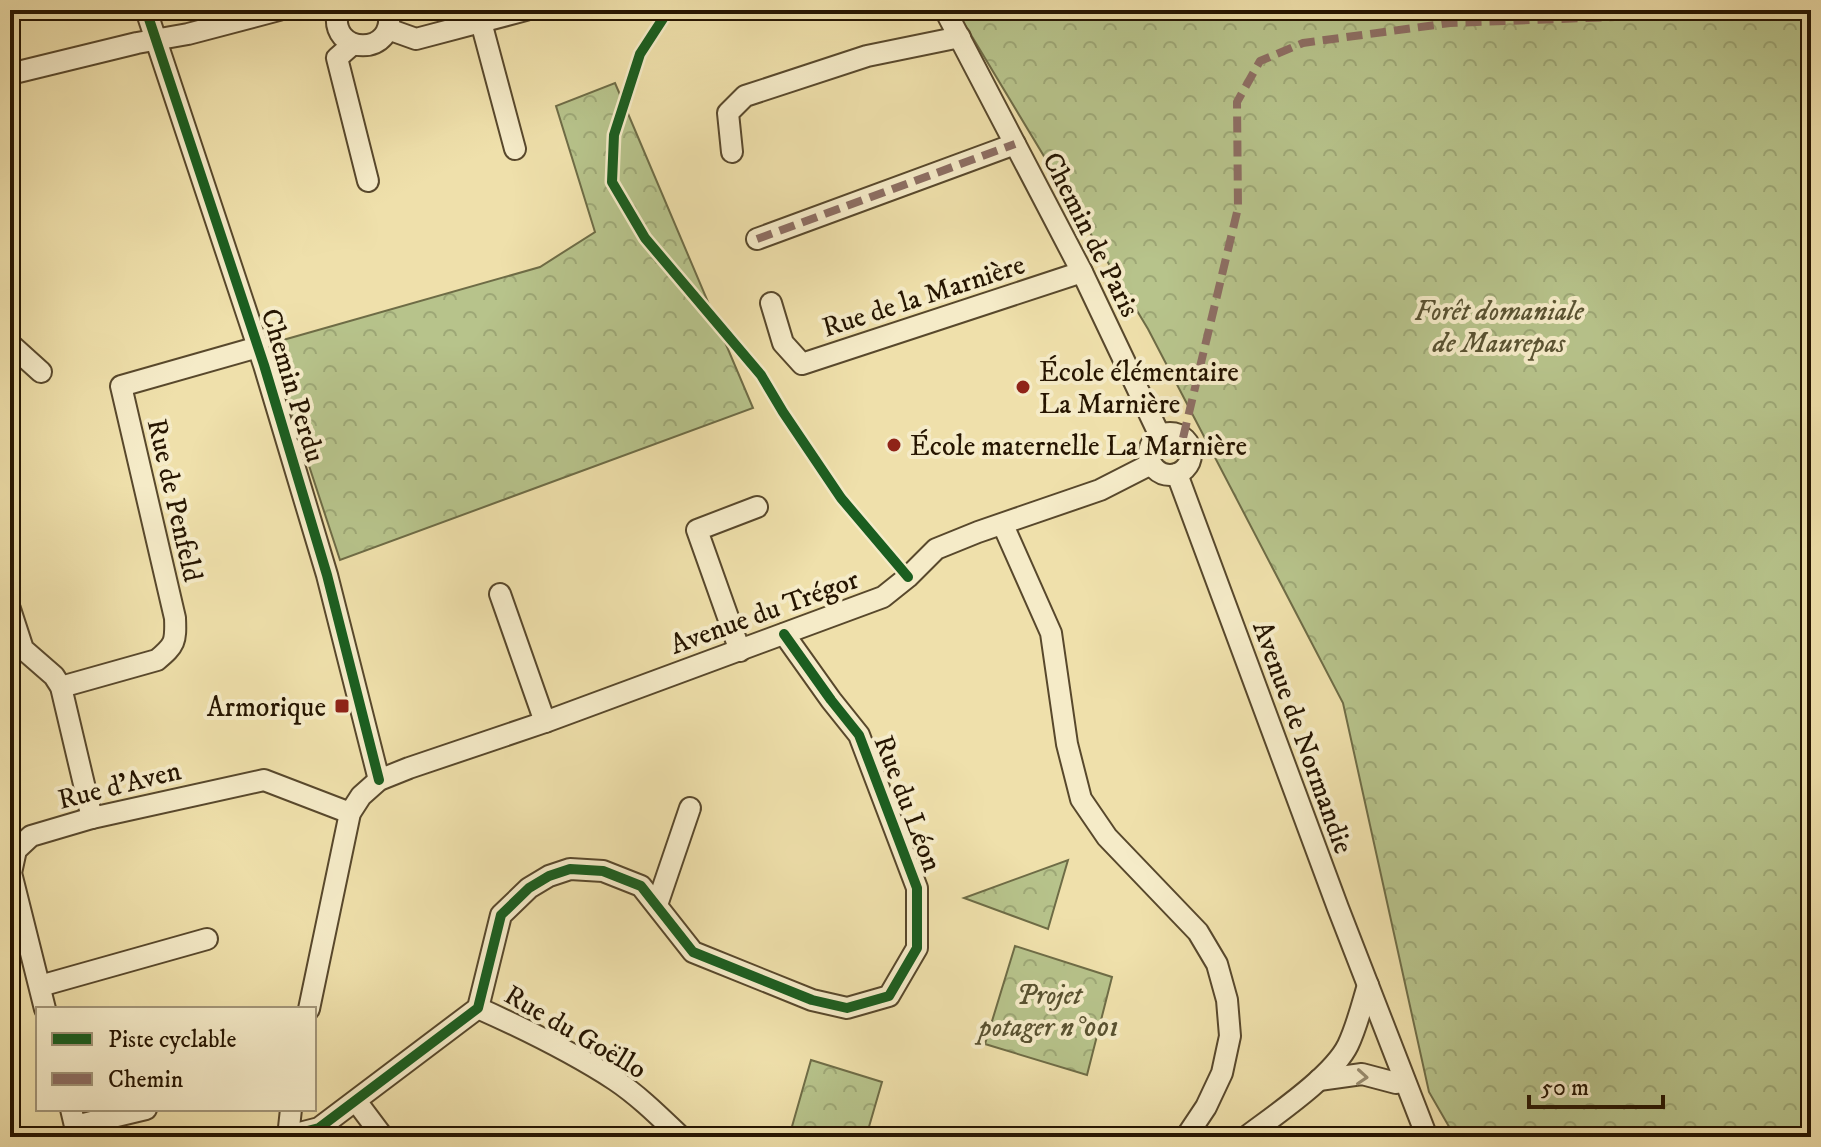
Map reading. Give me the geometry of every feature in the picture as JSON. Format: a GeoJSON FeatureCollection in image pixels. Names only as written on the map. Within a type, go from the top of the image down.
{"type":"FeatureCollection","features":[{"type":"Feature","properties":{"kind":"street","name":"Chemin Perdu"},"geometry":{"type":"LineString","coordinates":[[146,10],[258,347],[327,575],[379,780]]}},
{"type":"Feature","properties":{"kind":"street"},"geometry":{"type":"LineString","coordinates":[[10,74],[279,10]]}},
{"type":"Feature","properties":{"kind":"street"},"geometry":{"type":"LineString","coordinates":[[338,10],[337,25],[345,40],[369,45],[384,37],[388,20],[416,39],[526,10]]}},
{"type":"Feature","properties":{"kind":"street","name":"Chemin de Paris"},"geometry":{"type":"LineString","coordinates":[[945,10],[1082,272],[1160,436]]}},
{"type":"Feature","properties":{"kind":"street"},"geometry":{"type":"LineString","coordinates":[[481,22],[515,149]]}},
{"type":"Feature","properties":{"kind":"street"},"geometry":{"type":"LineString","coordinates":[[732,152],[728,113],[745,96],[867,56],[960,37]]}},
{"type":"Feature","properties":{"kind":"street"},"geometry":{"type":"LineString","coordinates":[[353,44],[337,58],[368,181]]}},
{"type":"Feature","properties":{"kind":"street","name":"Chemin de Paris"},"geometry":{"type":"LineString","coordinates":[[757,239],[1015,144]]}},
{"type":"Feature","properties":{"kind":"street","name":"Rue de la Marnière"},"geometry":{"type":"LineString","coordinates":[[771,303],[783,343],[802,364],[1082,272]]}},
{"type":"Feature","properties":{"kind":"street"},"geometry":{"type":"LineString","coordinates":[[10,344],[41,372]]}},
{"type":"Feature","properties":{"kind":"street","name":"Rue de Penfeld"},"geometry":{"type":"LineString","coordinates":[[61,687],[157,660],[168,651],[176,638],[175,618],[121,386],[258,347]]}},
{"type":"Feature","properties":{"kind":"street"},"geometry":{"type":"LineString","coordinates":[[1178,435],[1190,448],[1190,461],[1177,474],[1160,473],[1151,464],[1149,451],[1160,436],[1178,435]]}},
{"type":"Feature","properties":{"kind":"street","name":"Avenue du Trégor"},"geometry":{"type":"LineString","coordinates":[[379,780],[883,597],[936,549],[1100,490],[1151,464]]}},
{"type":"Feature","properties":{"kind":"street","name":"Avenue de Normandie"},"geometry":{"type":"LineString","coordinates":[[1177,474],[1427,1137]]}},
{"type":"Feature","properties":{"kind":"street"},"geometry":{"type":"LineString","coordinates":[[740,651],[697,530],[757,507]]}},
{"type":"Feature","properties":{"kind":"street"},"geometry":{"type":"LineString","coordinates":[[1003,525],[1051,633],[1067,744],[1081,799],[1107,837],[1198,932],[1217,964],[1227,1000],[1230,1036],[1222,1073],[1206,1107],[1186,1137]]}},
{"type":"Feature","properties":{"kind":"street"},"geometry":{"type":"LineString","coordinates":[[500,594],[545,722]]}},
{"type":"Feature","properties":{"kind":"street"},"geometry":{"type":"LineString","coordinates":[[10,609],[23,649],[54,676],[61,687],[92,818]]}},
{"type":"Feature","properties":{"kind":"street","name":"Rue du Léon"},"geometry":{"type":"LineString","coordinates":[[478,1008],[501,915],[529,888],[549,876],[570,869],[603,871],[641,886],[693,952],[812,1000],[847,1008],[889,996],[917,948],[917,888],[859,735],[784,634]]}},
{"type":"Feature","properties":{"kind":"street","name":"Rue d'Aven"},"geometry":{"type":"LineString","coordinates":[[45,1007],[11,873],[16,850],[31,836],[92,818],[264,780],[350,813]]}},
{"type":"Feature","properties":{"kind":"street"},"geometry":{"type":"LineString","coordinates":[[309,1007],[350,813],[361,796],[379,780]]}},
{"type":"Feature","properties":{"kind":"street"},"geometry":{"type":"LineString","coordinates":[[657,905],[690,808]]}},
{"type":"Feature","properties":{"kind":"street"},"geometry":{"type":"LineString","coordinates":[[40,986],[207,939]]}},
{"type":"Feature","properties":{"kind":"street"},"geometry":{"type":"LineString","coordinates":[[1246,1137],[1319,1080],[1345,1051],[1368,985]]}},
{"type":"Feature","properties":{"kind":"street"},"geometry":{"type":"LineString","coordinates":[[291,1111],[288,1136],[319,1128],[478,1008]]}},
{"type":"Feature","properties":{"kind":"street","name":"Rue du Goëllo"},"geometry":{"type":"LineString","coordinates":[[478,1008],[565,1050],[616,1081],[681,1137]]}},
{"type":"Feature","properties":{"kind":"street"},"geometry":{"type":"LineString","coordinates":[[1358,1017],[1365,1015],[1380,1019]]}},
{"type":"Feature","properties":{"kind":"street"},"geometry":{"type":"LineString","coordinates":[[1319,1080],[1362,1074],[1396,1083],[1403,1079]]}},
{"type":"Feature","properties":{"kind":"street"},"geometry":{"type":"LineString","coordinates":[[356,1101],[383,1137]]}},
{"type":"Feature","properties":{"kind":"street"},"geometry":{"type":"LineString","coordinates":[[74,1124],[136,1111]]}},
{"type":"Feature","properties":{"kind":"green space","name":"Forêt domaniale de Maurepas"},"geometry":{"type":"Polygon","coordinates":[[[956,10],[1811,10],[1811,1137],[1455,1137],[1429,1092],[1343,703],[1148,329],[956,10]]]}},
{"type":"Feature","properties":{"kind":"green space"},"geometry":{"type":"Polygon","coordinates":[[[615,83],[753,408],[340,560],[269,344],[540,267],[595,232],[556,106],[615,83]]]}},
{"type":"Feature","properties":{"kind":"green space"},"geometry":{"type":"Polygon","coordinates":[[[1068,860],[1048,929],[964,898],[1068,860]]]}},
{"type":"Feature","properties":{"kind":"green space","name":"Projet potager n°001"},"geometry":{"type":"Polygon","coordinates":[[[1015,946],[1112,977],[1087,1075],[985,1044],[1015,946]]]}},
{"type":"Feature","properties":{"kind":"green space"},"geometry":{"type":"Polygon","coordinates":[[[811,1060],[882,1082],[866,1137],[789,1137],[811,1060]]]}},
{"type":"Feature","properties":{"kind":"marked path"},"geometry":{"type":"LineString","coordinates":[[1183,438],[1238,208],[1237,102],[1260,61],[1303,43],[1450,23],[1668,15],[1708,10]]}},
{"type":"Feature","properties":{"kind":"marked path"},"geometry":{"type":"LineString","coordinates":[[757,239],[1015,144]]}},
{"type":"Feature","properties":{"kind":"cycle path"},"geometry":{"type":"LineString","coordinates":[[146,10],[264,365],[327,575],[379,780]]}},
{"type":"Feature","properties":{"kind":"cycle path"},"geometry":{"type":"LineString","coordinates":[[666,10],[640,54],[614,135],[612,182],[645,238],[761,375],[841,498],[908,577]]}},
{"type":"Feature","properties":{"kind":"cycle path"},"geometry":{"type":"LineString","coordinates":[[288,1136],[319,1128],[478,1008],[501,915],[529,888],[549,876],[570,869],[603,871],[641,886],[693,952],[812,1000],[847,1008],[889,996],[917,948],[917,888],[859,735],[784,634]]}},
{"type":"Feature","properties":{"kind":"place","name":"École élémentaire La Marnière"},"geometry":{"type":"Point","coordinates":[1023,387]}},
{"type":"Feature","properties":{"kind":"place","name":"École maternelle La Marnière"},"geometry":{"type":"Point","coordinates":[894,445]}},
{"type":"Feature","properties":{"kind":"place","name":"Armorique"},"geometry":{"type":"Point","coordinates":[342,706]}}]}
